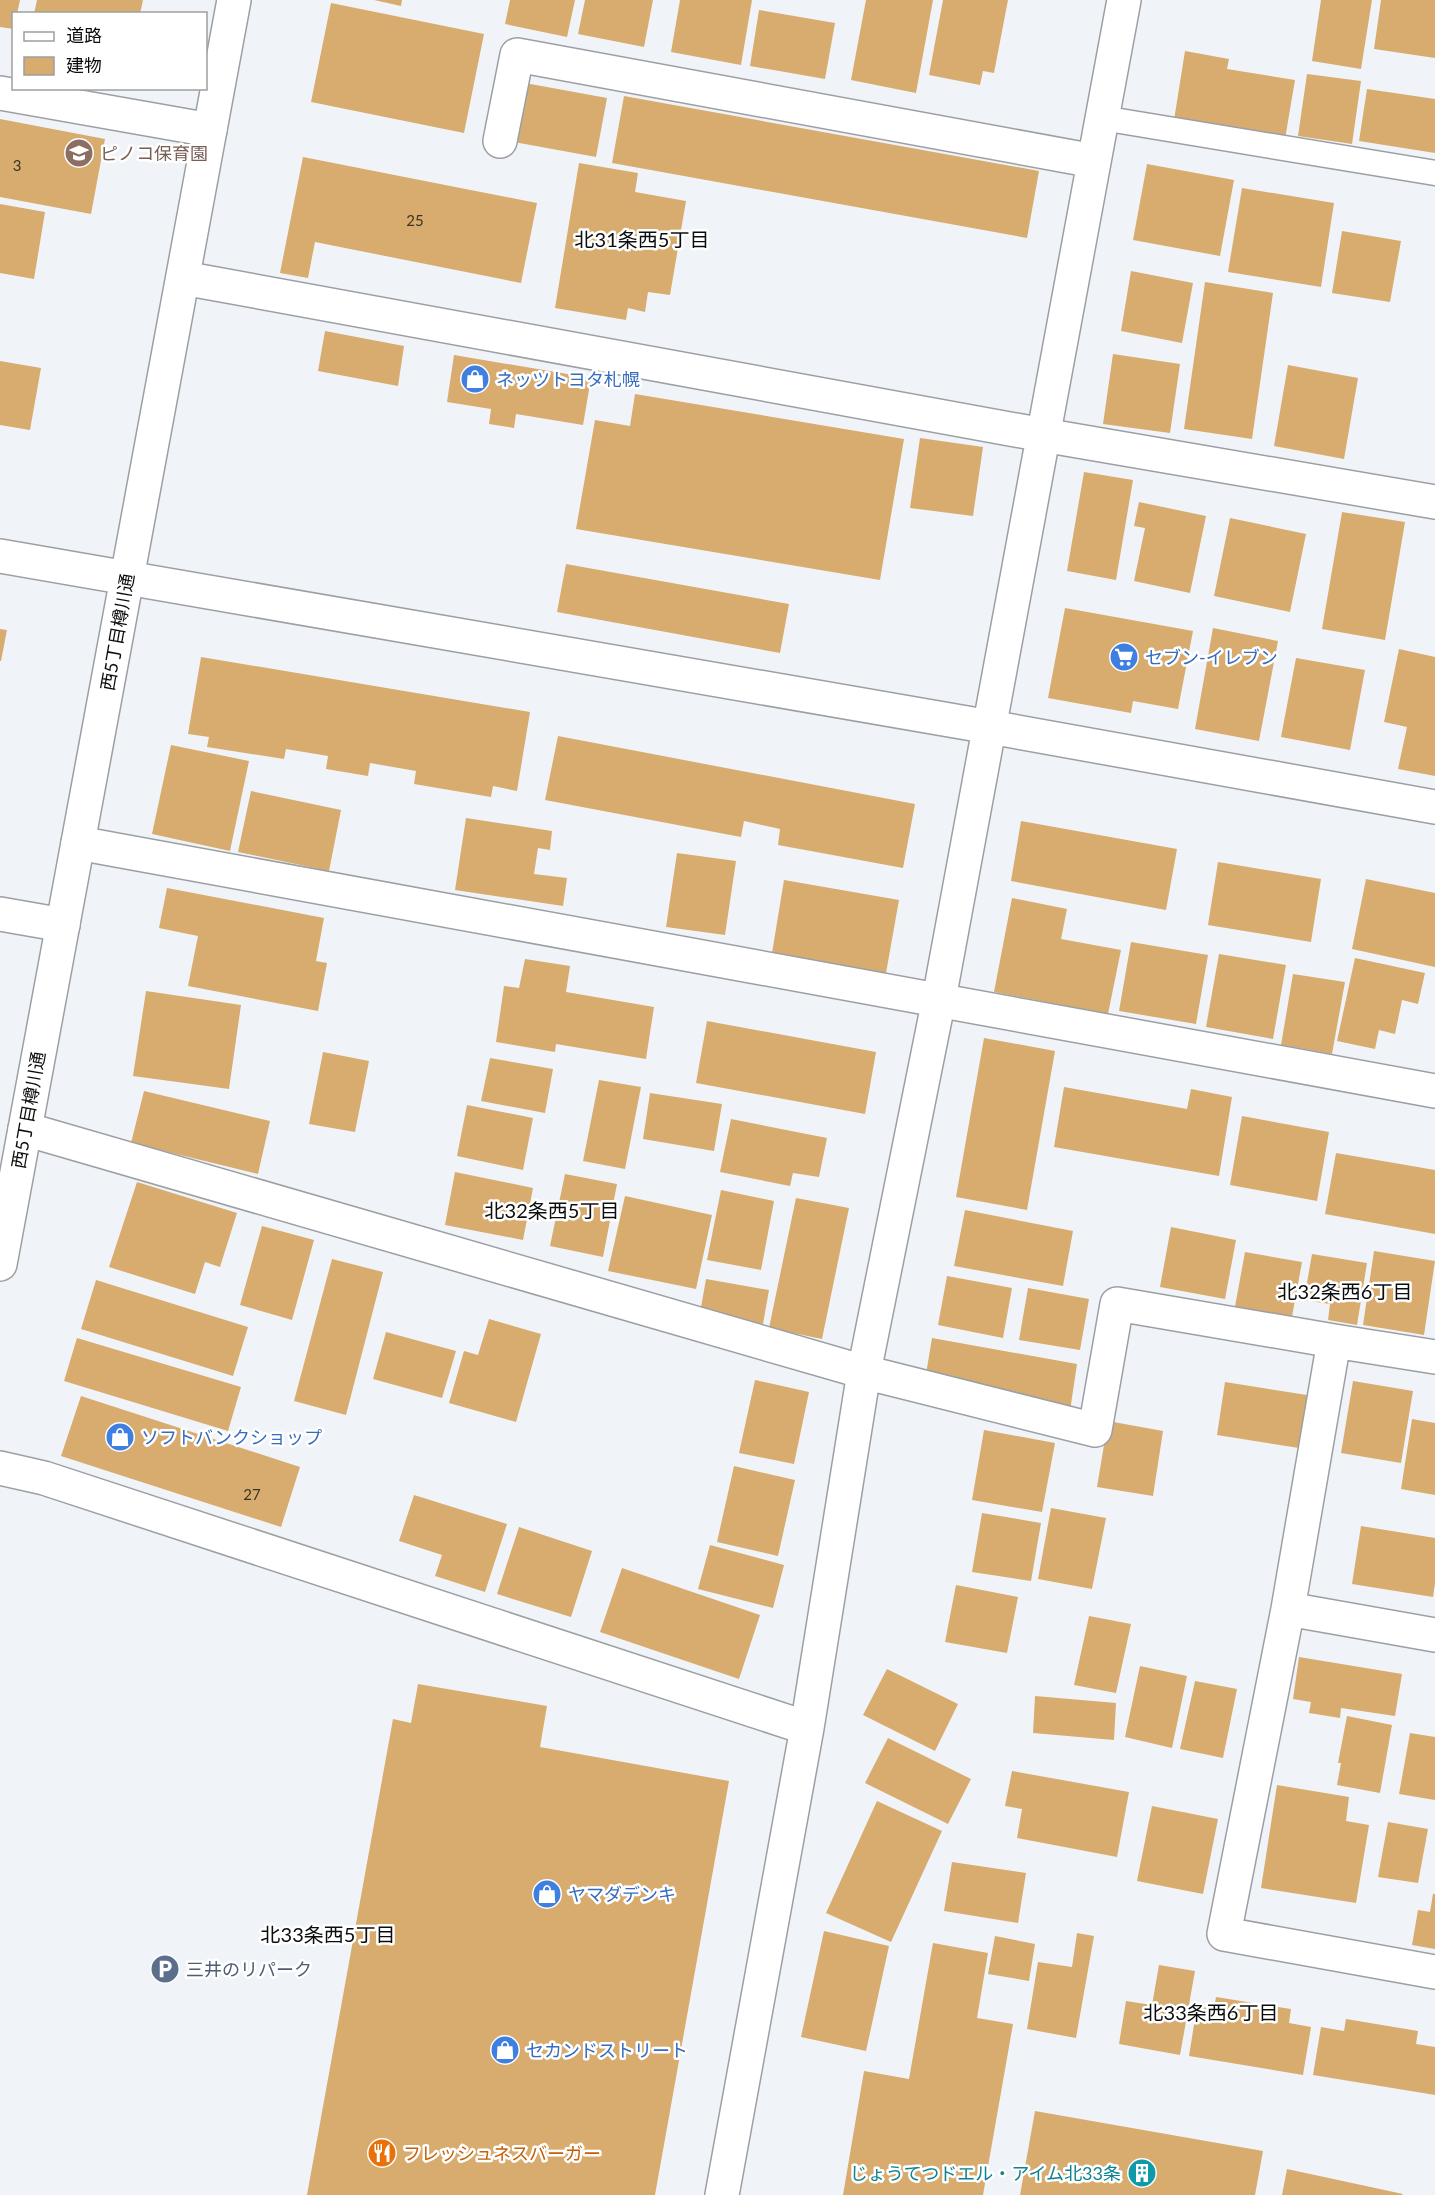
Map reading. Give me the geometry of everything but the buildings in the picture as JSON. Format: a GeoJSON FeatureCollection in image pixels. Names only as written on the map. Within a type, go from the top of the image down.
{"type":"FeatureCollection","features":[{"type":"Feature","properties":{"kind":"street","name":"西5丁目樽川通"},"geometry":{"type":"LineString","coordinates":[[0,1264],[5,1209],[25,1130],[234,0]]}},
{"type":"Feature","properties":{"kind":"street"},"geometry":{"type":"LineString","coordinates":[[722,2195],[807,1728],[864,1372],[939,999],[1124,0]]}},
{"type":"Feature","properties":{"kind":"street"},"geometry":{"type":"LineString","coordinates":[[500,141],[517,55],[1094,161]]}},
{"type":"Feature","properties":{"kind":"street"},"geometry":{"type":"LineString","coordinates":[[0,93],[210,130]]}},
{"type":"Feature","properties":{"kind":"street"},"geometry":{"type":"LineString","coordinates":[[183,278],[1043,435],[1435,502]]}},
{"type":"Feature","properties":{"kind":"street"},"geometry":{"type":"LineString","coordinates":[[0,556],[990,727],[1435,807]]}},
{"type":"Feature","properties":{"kind":"street"},"geometry":{"type":"LineString","coordinates":[[78,843],[1435,1091]]}},
{"type":"Feature","properties":{"kind":"street"},"geometry":{"type":"LineString","coordinates":[[0,914],[63,925]]}},
{"type":"Feature","properties":{"kind":"street"},"geometry":{"type":"LineString","coordinates":[[25,1130],[864,1372],[1095,1430],[1117,1304],[1435,1357]]}},
{"type":"Feature","properties":{"kind":"street"},"geometry":{"type":"LineString","coordinates":[[1334,1341],[1288,1609],[1224,1934],[1435,1972]]}},
{"type":"Feature","properties":{"kind":"street"},"geometry":{"type":"LineString","coordinates":[[0,1468],[44,1478],[807,1728]]}},
{"type":"Feature","properties":{"kind":"street"},"geometry":{"type":"LineString","coordinates":[[1288,1609],[1435,1635]]}},
{"type":"Feature","properties":{"kind":"lane"},"geometry":{"type":"LineString","coordinates":[[1102,118],[1435,173]]}},
{"type":"Feature","properties":{"kind":"place","name":"ピノコ保育園"},"geometry":{"type":"Point","coordinates":[79,153]}},
{"type":"Feature","properties":{"kind":"place","name":"ネッツトヨタ札幌"},"geometry":{"type":"Point","coordinates":[475,379]}},
{"type":"Feature","properties":{"kind":"place","name":"セブン-イレブン"},"geometry":{"type":"Point","coordinates":[1124,657]}},
{"type":"Feature","properties":{"kind":"place","name":"ソフトバンクショップ"},"geometry":{"type":"Point","coordinates":[120,1437]}},
{"type":"Feature","properties":{"kind":"place","name":"ヤマダデンキ"},"geometry":{"type":"Point","coordinates":[547,1894]}},
{"type":"Feature","properties":{"kind":"place","name":"三井のリパーク"},"geometry":{"type":"Point","coordinates":[165,1969]}},
{"type":"Feature","properties":{"kind":"place","name":"セカンドストリート"},"geometry":{"type":"Point","coordinates":[505,2050]}},
{"type":"Feature","properties":{"kind":"place","name":"フレッシュネスバーガー"},"geometry":{"type":"Point","coordinates":[382,2153]}},
{"type":"Feature","properties":{"kind":"place","name":"じょうてつドエル・アイム北33条"},"geometry":{"type":"Point","coordinates":[1142,2173]}},
{"type":"Feature","properties":{"kind":"district","name":"北31条西5丁目"},"geometry":{"type":"Point","coordinates":[642,239]}},
{"type":"Feature","properties":{"kind":"district","name":"北32条西5丁目"},"geometry":{"type":"Point","coordinates":[552,1210]}},
{"type":"Feature","properties":{"kind":"district","name":"北32条西6丁目"},"geometry":{"type":"Point","coordinates":[1345,1291]}},
{"type":"Feature","properties":{"kind":"district","name":"北33条西5丁目"},"geometry":{"type":"Point","coordinates":[328,1934]}},
{"type":"Feature","properties":{"kind":"district","name":"北33条西6丁目"},"geometry":{"type":"Point","coordinates":[1211,2012]}}]}
